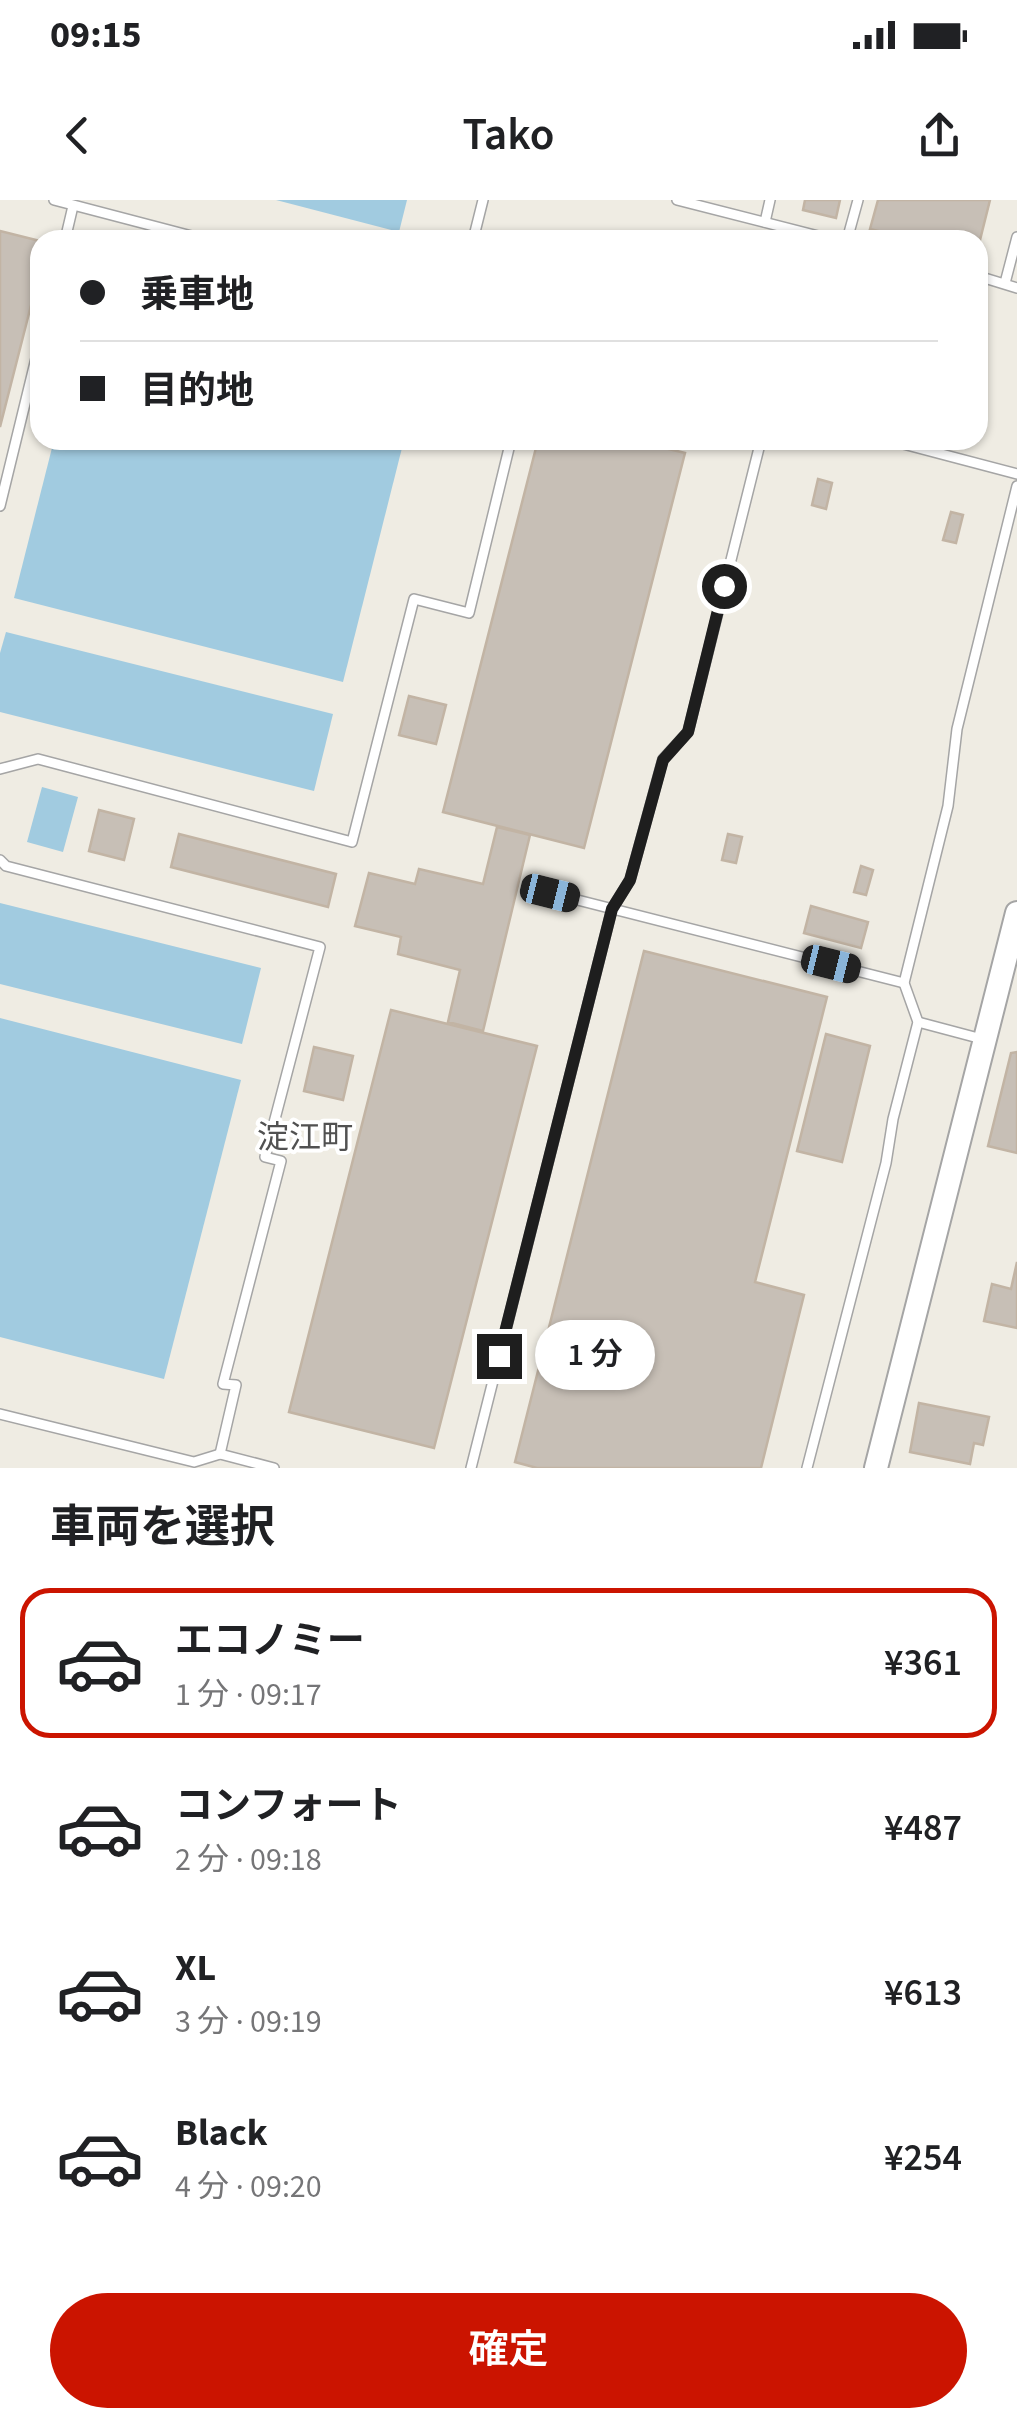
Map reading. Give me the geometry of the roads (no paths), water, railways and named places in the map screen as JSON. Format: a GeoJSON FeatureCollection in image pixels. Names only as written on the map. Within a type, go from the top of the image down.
{"type":"FeatureCollection","features":[{"type":"Feature","properties":{"kind":"street"},"geometry":{"type":"LineString","coordinates":[[876,1468],[1017,913]]}},
{"type":"Feature","properties":{"kind":"lane"},"geometry":{"type":"LineString","coordinates":[[57,200],[167,230]]}},
{"type":"Feature","properties":{"kind":"lane"},"geometry":{"type":"LineString","coordinates":[[476,230],[483,200]]}},
{"type":"Feature","properties":{"kind":"lane"},"geometry":{"type":"LineString","coordinates":[[677,200],[796,230]]}},
{"type":"Feature","properties":{"kind":"lane"},"geometry":{"type":"LineString","coordinates":[[765,222],[770,200]]}},
{"type":"Feature","properties":{"kind":"lane"},"geometry":{"type":"LineString","coordinates":[[850,230],[858,200]]}},
{"type":"Feature","properties":{"kind":"lane"},"geometry":{"type":"LineString","coordinates":[[67,230],[73,206]]}},
{"type":"Feature","properties":{"kind":"lane"},"geometry":{"type":"LineString","coordinates":[[1005,283],[1017,237]]}},
{"type":"Feature","properties":{"kind":"lane"},"geometry":{"type":"LineString","coordinates":[[988,279],[1017,288]]}},
{"type":"Feature","properties":{"kind":"lane"},"geometry":{"type":"LineString","coordinates":[[0,506],[30,383]]}},
{"type":"Feature","properties":{"kind":"lane"},"geometry":{"type":"LineString","coordinates":[[0,769],[38,759],[352,842],[414,599],[469,613],[509,450]]}},
{"type":"Feature","properties":{"kind":"lane"},"geometry":{"type":"LineString","coordinates":[[471,1468],[612,909],[630,880],[663,760],[688,732],[758,450]]}},
{"type":"Feature","properties":{"kind":"lane"},"geometry":{"type":"LineString","coordinates":[[926,450],[1017,474]]}},
{"type":"Feature","properties":{"kind":"lane"},"geometry":{"type":"LineString","coordinates":[[807,1468],[886,1163],[918,1022],[904,983],[948,806],[957,729],[1017,486]]}},
{"type":"Feature","properties":{"kind":"lane"},"geometry":{"type":"LineString","coordinates":[[0,860],[6,866],[320,947],[266,1158],[281,1161],[223,1384],[236,1386],[220,1454]]}},
{"type":"Feature","properties":{"kind":"lane"},"geometry":{"type":"LineString","coordinates":[[550,893],[904,983]]}},
{"type":"Feature","properties":{"kind":"lane"},"geometry":{"type":"LineString","coordinates":[[918,1022],[984,1040]]}},
{"type":"Feature","properties":{"kind":"lane"},"geometry":{"type":"LineString","coordinates":[[0,1414],[193,1465],[220,1454],[274,1468]]}},
{"type":"Feature","properties":{"kind":"water"},"geometry":{"type":"Polygon","coordinates":[[[276,200],[407,200],[400,230],[276,200]]]}},
{"type":"Feature","properties":{"kind":"water"},"geometry":{"type":"Polygon","coordinates":[[[51,450],[401,450],[343,682],[14,598],[51,450]]]}},
{"type":"Feature","properties":{"kind":"water"},"geometry":{"type":"Polygon","coordinates":[[[6,632],[333,714],[314,791],[0,712],[0,653],[6,632]]]}},
{"type":"Feature","properties":{"kind":"water"},"geometry":{"type":"Polygon","coordinates":[[[42,787],[78,797],[63,852],[27,842],[42,787]]]}},
{"type":"Feature","properties":{"kind":"water"},"geometry":{"type":"Polygon","coordinates":[[[0,903],[261,968],[242,1044],[0,984],[0,903]]]}},
{"type":"Feature","properties":{"kind":"water"},"geometry":{"type":"Polygon","coordinates":[[[0,1018],[241,1080],[164,1379],[0,1337],[0,1018]]]}},
{"type":"Feature","properties":{"kind":"district","name":"淀江町"},"geometry":{"type":"Point","coordinates":[305,1137]}}]}
